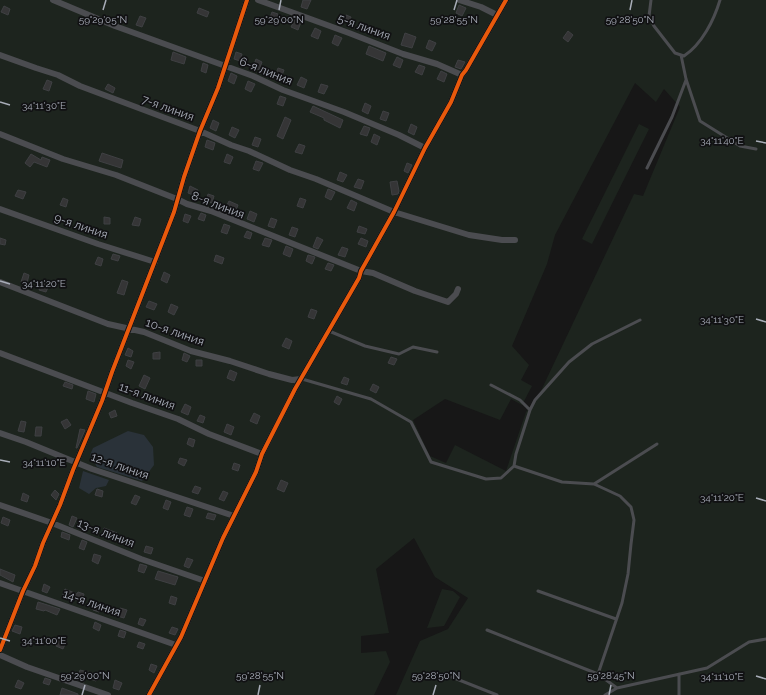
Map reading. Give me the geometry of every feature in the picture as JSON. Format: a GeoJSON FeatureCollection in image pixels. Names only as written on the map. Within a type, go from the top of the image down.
{"type":"FeatureCollection","features":[{"type":"Feature","properties":{"kind":"street","name":"6-я линия"},"geometry":{"type":"LineString","coordinates":[[53,0],[115,26],[253,76],[282,90],[369,122],[425,148]]}},
{"type":"Feature","properties":{"kind":"street"},"geometry":{"type":"LineString","coordinates":[[0,650],[130,329],[174,212],[200,131],[225,66],[247,0]]}},
{"type":"Feature","properties":{"kind":"street","name":"5-я линия"},"geometry":{"type":"LineString","coordinates":[[258,0],[403,54],[437,64],[462,75]]}},
{"type":"Feature","properties":{"kind":"street"},"geometry":{"type":"LineString","coordinates":[[459,0],[481,7],[497,15]]}},
{"type":"Feature","properties":{"kind":"street"},"geometry":{"type":"LineString","coordinates":[[149,695],[176,645],[234,516],[256,472],[262,454],[301,379],[359,278],[361,271],[394,212],[425,148],[450,102],[462,75],[506,0]]}},
{"type":"Feature","properties":{"kind":"street","name":"7-я линия"},"geometry":{"type":"LineString","coordinates":[[0,55],[58,75],[80,86],[200,131],[394,212],[469,235],[502,240],[516,240]]}},
{"type":"Feature","properties":{"kind":"street","name":"8-я линия"},"geometry":{"type":"LineString","coordinates":[[0,134],[63,159],[116,175],[178,199],[187,204],[361,271],[373,274],[415,292],[448,302],[456,294],[458,289]]}},
{"type":"Feature","properties":{"kind":"street","name":"9-я линия"},"geometry":{"type":"LineString","coordinates":[[0,209],[98,244],[155,262]]}},
{"type":"Feature","properties":{"kind":"street","name":"10-я линия"},"geometry":{"type":"LineString","coordinates":[[0,282],[108,324],[144,332],[190,351],[230,361],[292,380],[301,379]]}},
{"type":"Feature","properties":{"kind":"street","name":"11-я линия"},"geometry":{"type":"LineString","coordinates":[[0,353],[178,419],[209,434],[262,454]]}},
{"type":"Feature","properties":{"kind":"street","name":"12-я линия"},"geometry":{"type":"LineString","coordinates":[[0,433],[123,480],[234,516]]}},
{"type":"Feature","properties":{"kind":"street","name":"13-я линия"},"geometry":{"type":"LineString","coordinates":[[0,505],[52,523],[141,559],[205,581]]}},
{"type":"Feature","properties":{"kind":"street","name":"14-я линия"},"geometry":{"type":"LineString","coordinates":[[0,583],[176,645]]}},
{"type":"Feature","properties":{"kind":"street"},"geometry":{"type":"LineString","coordinates":[[0,655],[27,667],[108,695]]}},
{"type":"Feature","properties":{"kind":"lane"},"geometry":{"type":"LineString","coordinates":[[651,0],[649,16],[654,26],[675,53],[684,56],[693,50],[715,17],[720,0]]}},
{"type":"Feature","properties":{"kind":"lane"},"geometry":{"type":"LineString","coordinates":[[681,55],[686,79],[700,121],[740,146],[756,149]]}},
{"type":"Feature","properties":{"kind":"lane"},"geometry":{"type":"LineString","coordinates":[[647,168],[672,117],[686,79]]}},
{"type":"Feature","properties":{"kind":"lane"},"geometry":{"type":"LineString","coordinates":[[301,379],[371,399],[411,422],[431,462],[486,479],[501,478],[514,466],[516,454],[530,410],[535,400],[569,362],[592,344],[640,320]]}},
{"type":"Feature","properties":{"kind":"lane"},"geometry":{"type":"LineString","coordinates":[[329,331],[365,346],[399,354],[413,347],[437,352]]}},
{"type":"Feature","properties":{"kind":"lane"},"geometry":{"type":"LineString","coordinates":[[492,385],[520,400],[530,410]]}},
{"type":"Feature","properties":{"kind":"lane"},"geometry":{"type":"LineString","coordinates":[[594,484],[657,444]]}},
{"type":"Feature","properties":{"kind":"lane"},"geometry":{"type":"LineString","coordinates":[[514,466],[562,482],[594,484],[620,496],[631,507],[634,520],[630,544],[628,574],[622,603],[598,674]]}},
{"type":"Feature","properties":{"kind":"lane"},"geometry":{"type":"LineString","coordinates":[[538,591],[616,619]]}},
{"type":"Feature","properties":{"kind":"lane"},"geometry":{"type":"LineString","coordinates":[[487,630],[598,674],[617,688]]}},
{"type":"Feature","properties":{"kind":"lane"},"geometry":{"type":"LineString","coordinates":[[605,695],[617,688],[707,668],[749,642],[766,639]]}},
{"type":"Feature","properties":{"kind":"lane"},"geometry":{"type":"LineString","coordinates":[[444,674],[497,695]]}},
{"type":"Feature","properties":{"kind":"lane"},"geometry":{"type":"LineString","coordinates":[[679,674],[679,695]]}},
{"type":"Feature","properties":{"kind":"shaded area"},"geometry":{"type":"Polygon","coordinates":[[[0,0],[766,0],[766,695],[396,695],[420,641],[448,629],[468,598],[435,577],[414,538],[376,569],[389,633],[361,636],[361,653],[386,651],[390,662],[374,695],[0,695],[0,0]],[[635,83],[555,235],[547,264],[512,346],[529,365],[521,380],[532,386],[522,405],[511,399],[500,420],[445,399],[413,420],[430,456],[446,463],[455,445],[506,471],[526,412],[539,395],[634,194],[643,196],[680,107],[664,89],[656,102],[635,83]]]}},
{"type":"Feature","properties":{"kind":"shaded area"},"geometry":{"type":"Polygon","coordinates":[[[639,124],[649,129],[592,244],[582,239],[639,124]]]}},
{"type":"Feature","properties":{"kind":"shaded area"},"geometry":{"type":"Polygon","coordinates":[[[128,431],[144,435],[153,447],[154,465],[142,481],[97,467],[90,455],[93,448],[128,431]]]}},
{"type":"Feature","properties":{"kind":"shaded area"},"geometry":{"type":"Polygon","coordinates":[[[83,471],[109,480],[106,486],[96,488],[89,494],[79,488],[83,471]]]}},
{"type":"Feature","properties":{"kind":"shaded area"},"geometry":{"type":"Polygon","coordinates":[[[442,589],[453,591],[460,597],[444,626],[427,628],[442,589]]]}},
{"type":"Feature","properties":{"kind":"building"},"geometry":{"type":"Polygon","coordinates":[[[303,0],[311,0],[307,9],[301,7],[303,0]]]}},
{"type":"Feature","properties":{"kind":"building"},"geometry":{"type":"Polygon","coordinates":[[[459,5],[466,8],[462,16],[456,13],[459,5]]]}},
{"type":"Feature","properties":{"kind":"building"},"geometry":{"type":"Polygon","coordinates":[[[4,6],[10,9],[8,15],[1,12],[4,6]]]}},
{"type":"Feature","properties":{"kind":"building"},"geometry":{"type":"Polygon","coordinates":[[[199,8],[209,12],[207,17],[197,13],[199,8]]]}},
{"type":"Feature","properties":{"kind":"building"},"geometry":{"type":"Polygon","coordinates":[[[272,12],[278,14],[275,22],[269,20],[272,12]]]}},
{"type":"Feature","properties":{"kind":"building"},"geometry":{"type":"Polygon","coordinates":[[[346,15],[351,17],[349,23],[343,21],[346,15]]]}},
{"type":"Feature","properties":{"kind":"building"},"geometry":{"type":"Polygon","coordinates":[[[140,16],[146,18],[142,27],[136,25],[140,16]]]}},
{"type":"Feature","properties":{"kind":"building"},"geometry":{"type":"Polygon","coordinates":[[[295,19],[301,22],[298,30],[291,27],[295,19]]]}},
{"type":"Feature","properties":{"kind":"building"},"geometry":{"type":"Polygon","coordinates":[[[315,28],[321,31],[318,39],[311,36],[315,28]]]}},
{"type":"Feature","properties":{"kind":"building"},"geometry":{"type":"Polygon","coordinates":[[[568,31],[573,35],[568,42],[563,38],[568,31]]]}},
{"type":"Feature","properties":{"kind":"building"},"geometry":{"type":"Polygon","coordinates":[[[405,33],[416,37],[412,48],[401,45],[405,33]]]}},
{"type":"Feature","properties":{"kind":"building"},"geometry":{"type":"Polygon","coordinates":[[[335,35],[342,38],[338,46],[332,43],[335,35]]]}},
{"type":"Feature","properties":{"kind":"building"},"geometry":{"type":"Polygon","coordinates":[[[429,40],[436,43],[432,51],[426,48],[429,40]]]}},
{"type":"Feature","properties":{"kind":"building"},"geometry":{"type":"Polygon","coordinates":[[[369,46],[386,53],[383,61],[366,54],[369,46]]]}},
{"type":"Feature","properties":{"kind":"building"},"geometry":{"type":"Polygon","coordinates":[[[173,52],[186,57],[184,64],[171,60],[173,52]]]}},
{"type":"Feature","properties":{"kind":"building"},"geometry":{"type":"Polygon","coordinates":[[[236,52],[242,54],[240,61],[234,59],[236,52]]]}},
{"type":"Feature","properties":{"kind":"building"},"geometry":{"type":"Polygon","coordinates":[[[397,57],[403,60],[400,68],[393,65],[397,57]]]}},
{"type":"Feature","properties":{"kind":"building"},"geometry":{"type":"Polygon","coordinates":[[[256,59],[262,62],[259,70],[253,67],[256,59]]]}},
{"type":"Feature","properties":{"kind":"building"},"geometry":{"type":"Polygon","coordinates":[[[458,60],[465,62],[461,69],[455,67],[458,60]]]}},
{"type":"Feature","properties":{"kind":"building"},"geometry":{"type":"Polygon","coordinates":[[[203,63],[208,65],[206,73],[201,71],[203,63]]]}},
{"type":"Feature","properties":{"kind":"building"},"geometry":{"type":"Polygon","coordinates":[[[419,65],[425,67],[422,75],[415,72],[419,65]]]}},
{"type":"Feature","properties":{"kind":"building"},"geometry":{"type":"Polygon","coordinates":[[[278,68],[284,70],[281,78],[275,76],[278,68]]]}},
{"type":"Feature","properties":{"kind":"building"},"geometry":{"type":"Polygon","coordinates":[[[441,71],[447,74],[444,82],[437,79],[441,71]]]}},
{"type":"Feature","properties":{"kind":"building"},"geometry":{"type":"Polygon","coordinates":[[[231,73],[237,76],[234,84],[228,81],[231,73]]]}},
{"type":"Feature","properties":{"kind":"building"},"geometry":{"type":"Polygon","coordinates":[[[301,77],[307,80],[304,88],[297,85],[301,77]]]}},
{"type":"Feature","properties":{"kind":"building"},"geometry":{"type":"Polygon","coordinates":[[[47,80],[52,82],[49,91],[43,89],[47,80]]]}},
{"type":"Feature","properties":{"kind":"building"},"geometry":{"type":"Polygon","coordinates":[[[248,81],[255,84],[251,92],[245,89],[248,81]]]}},
{"type":"Feature","properties":{"kind":"building"},"geometry":{"type":"Polygon","coordinates":[[[108,84],[115,88],[113,93],[105,89],[108,84]]]}},
{"type":"Feature","properties":{"kind":"building"},"geometry":{"type":"Polygon","coordinates":[[[321,84],[328,86],[324,94],[318,92],[321,84]]]}},
{"type":"Feature","properties":{"kind":"building"},"geometry":{"type":"Polygon","coordinates":[[[280,96],[286,98],[283,106],[277,104],[280,96]]]}},
{"type":"Feature","properties":{"kind":"building"},"geometry":{"type":"Polygon","coordinates":[[[365,103],[371,106],[368,114],[362,111],[365,103]]]}},
{"type":"Feature","properties":{"kind":"building"},"geometry":{"type":"Polygon","coordinates":[[[313,106],[343,120],[340,128],[324,120],[324,118],[310,112],[313,106]]]}},
{"type":"Feature","properties":{"kind":"building"},"geometry":{"type":"Polygon","coordinates":[[[383,111],[389,113],[386,121],[380,119],[383,111]]]}},
{"type":"Feature","properties":{"kind":"building"},"geometry":{"type":"Polygon","coordinates":[[[285,117],[291,120],[283,139],[277,136],[285,117]]]}},
{"type":"Feature","properties":{"kind":"building"},"geometry":{"type":"Polygon","coordinates":[[[213,120],[219,123],[216,131],[210,128],[213,120]]]}},
{"type":"Feature","properties":{"kind":"building"},"geometry":{"type":"Polygon","coordinates":[[[411,124],[417,127],[414,135],[408,132],[411,124]]]}},
{"type":"Feature","properties":{"kind":"building"},"geometry":{"type":"Polygon","coordinates":[[[364,126],[370,128],[367,136],[360,134],[364,126]]]}},
{"type":"Feature","properties":{"kind":"building"},"geometry":{"type":"Polygon","coordinates":[[[232,127],[239,130],[235,138],[229,135],[232,127]]]}},
{"type":"Feature","properties":{"kind":"building"},"geometry":{"type":"Polygon","coordinates":[[[374,134],[380,137],[377,145],[371,142],[374,134]]]}},
{"type":"Feature","properties":{"kind":"building"},"geometry":{"type":"Polygon","coordinates":[[[255,137],[261,139],[258,147],[252,145],[255,137]]]}},
{"type":"Feature","properties":{"kind":"building"},"geometry":{"type":"Polygon","coordinates":[[[207,140],[215,143],[213,150],[205,147],[207,140]]]}},
{"type":"Feature","properties":{"kind":"building"},"geometry":{"type":"Polygon","coordinates":[[[299,144],[305,146],[302,154],[295,152],[299,144]]]}},
{"type":"Feature","properties":{"kind":"building"},"geometry":{"type":"Polygon","coordinates":[[[102,153],[123,160],[121,168],[99,161],[102,153]]]}},
{"type":"Feature","properties":{"kind":"building"},"geometry":{"type":"Polygon","coordinates":[[[31,154],[41,160],[42,157],[50,160],[47,167],[34,162],[30,167],[25,163],[31,154]]]}},
{"type":"Feature","properties":{"kind":"building"},"geometry":{"type":"Polygon","coordinates":[[[227,154],[233,157],[230,164],[224,162],[227,154]]]}},
{"type":"Feature","properties":{"kind":"building"},"geometry":{"type":"Polygon","coordinates":[[[256,161],[263,163],[259,171],[253,169],[256,161]]]}},
{"type":"Feature","properties":{"kind":"building"},"geometry":{"type":"Polygon","coordinates":[[[407,163],[412,165],[408,173],[404,171],[407,163]]]}},
{"type":"Feature","properties":{"kind":"building"},"geometry":{"type":"Polygon","coordinates":[[[340,172],[347,175],[343,182],[337,180],[340,172]]]}},
{"type":"Feature","properties":{"kind":"building"},"geometry":{"type":"Polygon","coordinates":[[[358,179],[364,181],[361,189],[354,187],[358,179]]]}},
{"type":"Feature","properties":{"kind":"building"},"geometry":{"type":"Polygon","coordinates":[[[397,181],[399,191],[398,194],[392,195],[390,182],[397,181]]]}},
{"type":"Feature","properties":{"kind":"building"},"geometry":{"type":"Polygon","coordinates":[[[190,186],[198,190],[196,196],[188,193],[190,186]]]}},
{"type":"Feature","properties":{"kind":"building"},"geometry":{"type":"Polygon","coordinates":[[[328,189],[335,192],[331,200],[325,197],[328,189]]]}},
{"type":"Feature","properties":{"kind":"building"},"geometry":{"type":"Polygon","coordinates":[[[18,190],[26,192],[23,199],[15,196],[18,190]]]}},
{"type":"Feature","properties":{"kind":"building"},"geometry":{"type":"Polygon","coordinates":[[[208,194],[214,196],[212,203],[206,201],[208,194]]]}},
{"type":"Feature","properties":{"kind":"building"},"geometry":{"type":"Polygon","coordinates":[[[63,198],[68,200],[66,207],[60,205],[63,198]]]}},
{"type":"Feature","properties":{"kind":"building"},"geometry":{"type":"Polygon","coordinates":[[[300,198],[306,200],[303,208],[297,206],[300,198]]]}},
{"type":"Feature","properties":{"kind":"building"},"geometry":{"type":"Polygon","coordinates":[[[351,200],[357,203],[354,211],[347,208],[351,200]]]}},
{"type":"Feature","properties":{"kind":"building"},"geometry":{"type":"Polygon","coordinates":[[[229,201],[238,205],[235,213],[225,209],[229,201]]]}},
{"type":"Feature","properties":{"kind":"building"},"geometry":{"type":"Polygon","coordinates":[[[250,211],[257,214],[254,222],[247,219],[250,211]]]}},
{"type":"Feature","properties":{"kind":"building"},"geometry":{"type":"Polygon","coordinates":[[[201,213],[206,215],[204,221],[198,219],[201,213]]]}},
{"type":"Feature","properties":{"kind":"building"},"geometry":{"type":"Polygon","coordinates":[[[185,214],[191,216],[188,223],[183,221],[185,214]]]}},
{"type":"Feature","properties":{"kind":"building"},"geometry":{"type":"Polygon","coordinates":[[[104,217],[110,218],[110,224],[104,224],[104,217]]]}},
{"type":"Feature","properties":{"kind":"building"},"geometry":{"type":"Polygon","coordinates":[[[135,217],[141,219],[139,226],[132,225],[135,217]]]}},
{"type":"Feature","properties":{"kind":"building"},"geometry":{"type":"Polygon","coordinates":[[[271,218],[277,220],[274,228],[268,226],[271,218]]]}},
{"type":"Feature","properties":{"kind":"building"},"geometry":{"type":"Polygon","coordinates":[[[224,224],[230,226],[227,234],[221,232],[224,224]]]}},
{"type":"Feature","properties":{"kind":"building"},"geometry":{"type":"Polygon","coordinates":[[[359,226],[367,229],[365,234],[357,232],[359,226]]]}},
{"type":"Feature","properties":{"kind":"building"},"geometry":{"type":"Polygon","coordinates":[[[292,227],[298,229],[295,237],[289,235],[292,227]]]}},
{"type":"Feature","properties":{"kind":"building"},"geometry":{"type":"Polygon","coordinates":[[[247,231],[252,233],[250,239],[244,237],[247,231]]]}},
{"type":"Feature","properties":{"kind":"building"},"geometry":{"type":"Polygon","coordinates":[[[317,237],[323,240],[318,249],[313,247],[317,237]]]}},
{"type":"Feature","properties":{"kind":"building"},"geometry":{"type":"Polygon","coordinates":[[[0,238],[6,240],[5,245],[0,244],[0,238]]]}},
{"type":"Feature","properties":{"kind":"building"},"geometry":{"type":"Polygon","coordinates":[[[265,238],[272,240],[269,247],[262,245],[265,238]]]}},
{"type":"Feature","properties":{"kind":"building"},"geometry":{"type":"Polygon","coordinates":[[[361,238],[368,241],[366,247],[358,244],[361,238]]]}},
{"type":"Feature","properties":{"kind":"building"},"geometry":{"type":"Polygon","coordinates":[[[286,246],[293,249],[290,257],[283,254],[286,246]]]}},
{"type":"Feature","properties":{"kind":"building"},"geometry":{"type":"Polygon","coordinates":[[[342,247],[348,249],[345,257],[338,255],[342,247]]]}},
{"type":"Feature","properties":{"kind":"building"},"geometry":{"type":"Polygon","coordinates":[[[113,254],[120,256],[118,261],[111,259],[113,254]]]}},
{"type":"Feature","properties":{"kind":"building"},"geometry":{"type":"Polygon","coordinates":[[[216,255],[224,258],[222,264],[214,261],[216,255]]]}},
{"type":"Feature","properties":{"kind":"building"},"geometry":{"type":"Polygon","coordinates":[[[308,255],[315,257],[312,264],[306,261],[308,255]]]}},
{"type":"Feature","properties":{"kind":"building"},"geometry":{"type":"Polygon","coordinates":[[[98,257],[103,259],[101,266],[95,264],[98,257]]]}},
{"type":"Feature","properties":{"kind":"building"},"geometry":{"type":"Polygon","coordinates":[[[328,263],[334,265],[331,271],[325,269],[328,263]]]}},
{"type":"Feature","properties":{"kind":"building"},"geometry":{"type":"Polygon","coordinates":[[[164,272],[170,275],[167,283],[161,280],[164,272]]]}},
{"type":"Feature","properties":{"kind":"building"},"geometry":{"type":"Polygon","coordinates":[[[24,273],[29,275],[27,283],[21,282],[24,273]]]}},
{"type":"Feature","properties":{"kind":"building"},"geometry":{"type":"Polygon","coordinates":[[[122,280],[128,282],[124,295],[117,293],[122,280]]]}},
{"type":"Feature","properties":{"kind":"building"},"geometry":{"type":"Polygon","coordinates":[[[42,282],[49,285],[46,292],[39,290],[42,282]]]}},
{"type":"Feature","properties":{"kind":"building"},"geometry":{"type":"Polygon","coordinates":[[[149,301],[157,304],[154,310],[146,307],[149,301]]]}},
{"type":"Feature","properties":{"kind":"building"},"geometry":{"type":"Polygon","coordinates":[[[171,304],[178,307],[174,315],[168,312],[171,304]]]}},
{"type":"Feature","properties":{"kind":"building"},"geometry":{"type":"Polygon","coordinates":[[[311,309],[317,311],[314,319],[308,317],[311,309]]]}},
{"type":"Feature","properties":{"kind":"building"},"geometry":{"type":"Polygon","coordinates":[[[286,338],[292,341],[289,349],[282,346],[286,338]]]}},
{"type":"Feature","properties":{"kind":"building"},"geometry":{"type":"Polygon","coordinates":[[[128,348],[133,351],[131,357],[125,355],[128,348]]]}},
{"type":"Feature","properties":{"kind":"building"},"geometry":{"type":"Polygon","coordinates":[[[160,352],[160,359],[153,359],[153,353],[160,352]]]}},
{"type":"Feature","properties":{"kind":"building"},"geometry":{"type":"Polygon","coordinates":[[[184,353],[190,356],[187,362],[182,360],[184,353]]]}},
{"type":"Feature","properties":{"kind":"building"},"geometry":{"type":"Polygon","coordinates":[[[391,357],[397,359],[394,365],[388,363],[391,357]]]}},
{"type":"Feature","properties":{"kind":"building"},"geometry":{"type":"Polygon","coordinates":[[[128,360],[134,362],[131,369],[126,366],[128,360]]]}},
{"type":"Feature","properties":{"kind":"building"},"geometry":{"type":"Polygon","coordinates":[[[196,360],[202,360],[202,366],[196,366],[196,360]]]}},
{"type":"Feature","properties":{"kind":"building"},"geometry":{"type":"Polygon","coordinates":[[[230,370],[237,373],[234,381],[227,378],[230,370]]]}},
{"type":"Feature","properties":{"kind":"building"},"geometry":{"type":"Polygon","coordinates":[[[144,375],[150,378],[145,389],[139,386],[144,375]]]}},
{"type":"Feature","properties":{"kind":"building"},"geometry":{"type":"Polygon","coordinates":[[[344,377],[349,379],[347,385],[341,383],[344,377]]]}},
{"type":"Feature","properties":{"kind":"building"},"geometry":{"type":"Polygon","coordinates":[[[65,382],[73,385],[72,389],[63,386],[65,382]]]}},
{"type":"Feature","properties":{"kind":"building"},"geometry":{"type":"Polygon","coordinates":[[[373,384],[379,387],[376,393],[370,390],[373,384]]]}},
{"type":"Feature","properties":{"kind":"building"},"geometry":{"type":"Polygon","coordinates":[[[88,391],[96,394],[94,402],[86,399],[88,391]]]}},
{"type":"Feature","properties":{"kind":"building"},"geometry":{"type":"Polygon","coordinates":[[[337,396],[342,399],[339,405],[334,402],[337,396]]]}},
{"type":"Feature","properties":{"kind":"building"},"geometry":{"type":"Polygon","coordinates":[[[185,404],[191,407],[188,415],[181,412],[185,404]]]}},
{"type":"Feature","properties":{"kind":"building"},"geometry":{"type":"Polygon","coordinates":[[[115,410],[117,416],[111,418],[109,413],[115,410]]]}},
{"type":"Feature","properties":{"kind":"building"},"geometry":{"type":"Polygon","coordinates":[[[254,413],[260,416],[257,424],[250,421],[254,413]]]}},
{"type":"Feature","properties":{"kind":"building"},"geometry":{"type":"Polygon","coordinates":[[[200,415],[205,417],[203,423],[197,421],[200,415]]]}},
{"type":"Feature","properties":{"kind":"building"},"geometry":{"type":"Polygon","coordinates":[[[67,419],[71,425],[65,429],[61,422],[67,419]]]}},
{"type":"Feature","properties":{"kind":"building"},"geometry":{"type":"Polygon","coordinates":[[[21,421],[26,422],[24,432],[18,431],[21,421]]]}},
{"type":"Feature","properties":{"kind":"building"},"geometry":{"type":"Polygon","coordinates":[[[227,424],[234,427],[231,435],[224,432],[227,424]]]}},
{"type":"Feature","properties":{"kind":"building"},"geometry":{"type":"Polygon","coordinates":[[[36,427],[42,427],[41,436],[35,436],[36,427]]]}},
{"type":"Feature","properties":{"kind":"building"},"geometry":{"type":"Polygon","coordinates":[[[80,429],[85,430],[76,448],[80,429]]]}},
{"type":"Feature","properties":{"kind":"building"},"geometry":{"type":"Polygon","coordinates":[[[189,438],[195,440],[193,447],[187,444],[189,438]]]}},
{"type":"Feature","properties":{"kind":"building"},"geometry":{"type":"Polygon","coordinates":[[[180,458],[187,460],[184,466],[178,463],[180,458]]]}},
{"type":"Feature","properties":{"kind":"building"},"geometry":{"type":"Polygon","coordinates":[[[234,463],[240,465],[238,471],[232,469],[234,463]]]}},
{"type":"Feature","properties":{"kind":"building"},"geometry":{"type":"Polygon","coordinates":[[[281,480],[288,483],[284,492],[277,489],[281,480]]]}},
{"type":"Feature","properties":{"kind":"building"},"geometry":{"type":"Polygon","coordinates":[[[195,486],[201,488],[198,494],[192,492],[195,486]]]}},
{"type":"Feature","properties":{"kind":"building"},"geometry":{"type":"Polygon","coordinates":[[[97,489],[103,491],[102,497],[95,495],[97,489]]]}},
{"type":"Feature","properties":{"kind":"building"},"geometry":{"type":"Polygon","coordinates":[[[55,490],[59,494],[56,500],[51,495],[55,490]]]}},
{"type":"Feature","properties":{"kind":"building"},"geometry":{"type":"Polygon","coordinates":[[[223,491],[228,493],[224,501],[219,499],[223,491]]]}},
{"type":"Feature","properties":{"kind":"building"},"geometry":{"type":"Polygon","coordinates":[[[23,493],[29,496],[27,502],[21,500],[23,493]]]}},
{"type":"Feature","properties":{"kind":"building"},"geometry":{"type":"Polygon","coordinates":[[[135,495],[140,497],[136,505],[131,503],[135,495]]]}},
{"type":"Feature","properties":{"kind":"building"},"geometry":{"type":"Polygon","coordinates":[[[166,500],[171,502],[168,510],[163,508],[166,500]]]}},
{"type":"Feature","properties":{"kind":"building"},"geometry":{"type":"Polygon","coordinates":[[[187,507],[193,509],[190,517],[184,515],[187,507]]]}},
{"type":"Feature","properties":{"kind":"building"},"geometry":{"type":"Polygon","coordinates":[[[208,513],[216,515],[214,520],[206,518],[208,513]]]}},
{"type":"Feature","properties":{"kind":"building"},"geometry":{"type":"Polygon","coordinates":[[[72,516],[77,518],[73,527],[69,525],[72,516]]]}},
{"type":"Feature","properties":{"kind":"building"},"geometry":{"type":"Polygon","coordinates":[[[3,517],[10,520],[8,526],[1,523],[3,517]]]}},
{"type":"Feature","properties":{"kind":"building"},"geometry":{"type":"Polygon","coordinates":[[[104,528],[117,533],[114,539],[102,534],[104,528]]]}},
{"type":"Feature","properties":{"kind":"building"},"geometry":{"type":"Polygon","coordinates":[[[62,532],[70,535],[69,540],[61,537],[62,532]]]}},
{"type":"Feature","properties":{"kind":"building"},"geometry":{"type":"Polygon","coordinates":[[[82,540],[87,542],[84,550],[79,548],[82,540]]]}},
{"type":"Feature","properties":{"kind":"building"},"geometry":{"type":"Polygon","coordinates":[[[146,546],[153,548],[151,554],[144,552],[146,546]]]}},
{"type":"Feature","properties":{"kind":"building"},"geometry":{"type":"Polygon","coordinates":[[[94,554],[101,556],[98,564],[92,561],[94,554]]]}},
{"type":"Feature","properties":{"kind":"building"},"geometry":{"type":"Polygon","coordinates":[[[187,558],[193,560],[189,568],[184,566],[187,558]]]}},
{"type":"Feature","properties":{"kind":"building"},"geometry":{"type":"Polygon","coordinates":[[[140,564],[147,566],[144,573],[138,571],[140,564]]]}},
{"type":"Feature","properties":{"kind":"building"},"geometry":{"type":"Polygon","coordinates":[[[0,569],[15,575],[13,582],[0,575],[0,569]]]}},
{"type":"Feature","properties":{"kind":"building"},"geometry":{"type":"Polygon","coordinates":[[[158,571],[178,577],[175,585],[155,579],[158,571]]]}},
{"type":"Feature","properties":{"kind":"building"},"geometry":{"type":"Polygon","coordinates":[[[44,584],[50,587],[47,593],[42,591],[44,584]]]}},
{"type":"Feature","properties":{"kind":"building"},"geometry":{"type":"Polygon","coordinates":[[[65,589],[77,594],[78,592],[84,594],[82,602],[67,597],[67,599],[62,597],[65,589]]]}},
{"type":"Feature","properties":{"kind":"building"},"geometry":{"type":"Polygon","coordinates":[[[171,596],[177,598],[175,605],[169,603],[171,596]]]}},
{"type":"Feature","properties":{"kind":"building"},"geometry":{"type":"Polygon","coordinates":[[[38,602],[60,609],[57,615],[45,610],[36,609],[38,602]]]}},
{"type":"Feature","properties":{"kind":"building"},"geometry":{"type":"Polygon","coordinates":[[[95,604],[101,607],[99,612],[93,610],[95,604]]]}},
{"type":"Feature","properties":{"kind":"building"},"geometry":{"type":"Polygon","coordinates":[[[120,608],[127,610],[124,618],[117,616],[120,608]]]}},
{"type":"Feature","properties":{"kind":"building"},"geometry":{"type":"Polygon","coordinates":[[[140,618],[146,620],[143,626],[138,624],[140,618]]]}},
{"type":"Feature","properties":{"kind":"building"},"geometry":{"type":"Polygon","coordinates":[[[95,622],[101,625],[99,631],[93,628],[95,622]]]}},
{"type":"Feature","properties":{"kind":"building"},"geometry":{"type":"Polygon","coordinates":[[[15,625],[22,627],[20,634],[12,631],[15,625]]]}},
{"type":"Feature","properties":{"kind":"building"},"geometry":{"type":"Polygon","coordinates":[[[172,627],[178,629],[175,635],[169,633],[172,627]]]}},
{"type":"Feature","properties":{"kind":"building"},"geometry":{"type":"Polygon","coordinates":[[[120,630],[126,632],[124,638],[118,636],[120,630]]]}},
{"type":"Feature","properties":{"kind":"building"},"geometry":{"type":"Polygon","coordinates":[[[58,639],[66,642],[63,649],[56,646],[58,639]]]}},
{"type":"Feature","properties":{"kind":"building"},"geometry":{"type":"Polygon","coordinates":[[[139,642],[145,644],[143,649],[137,647],[139,642]]]}},
{"type":"Feature","properties":{"kind":"building"},"geometry":{"type":"Polygon","coordinates":[[[151,664],[157,666],[154,673],[149,670],[151,664]]]}},
{"type":"Feature","properties":{"kind":"building"},"geometry":{"type":"Polygon","coordinates":[[[80,670],[99,675],[96,681],[85,677],[84,682],[77,680],[80,670]]]}},
{"type":"Feature","properties":{"kind":"building"},"geometry":{"type":"Polygon","coordinates":[[[45,678],[51,680],[49,685],[43,683],[45,678]]]}},
{"type":"Feature","properties":{"kind":"building"},"geometry":{"type":"Polygon","coordinates":[[[18,680],[24,683],[21,689],[15,687],[18,680]]]}},
{"type":"Feature","properties":{"kind":"building"},"geometry":{"type":"Polygon","coordinates":[[[115,680],[122,683],[119,690],[113,688],[115,680]]]}},
{"type":"Feature","properties":{"kind":"building"},"geometry":{"type":"Polygon","coordinates":[[[62,688],[78,694],[78,695],[60,695],[62,688]]]}},
{"type":"Feature","properties":{"kind":"cycle path"},"geometry":{"type":"LineString","coordinates":[[0,650],[102,401],[174,212],[184,177],[200,131],[218,88],[247,0]]}},
{"type":"Feature","properties":{"kind":"cycle path"},"geometry":{"type":"LineString","coordinates":[[149,695],[181,637],[223,538],[256,472],[262,454],[295,389],[359,278],[361,271],[394,212],[425,148],[451,102],[462,75],[506,0]]}}]}
